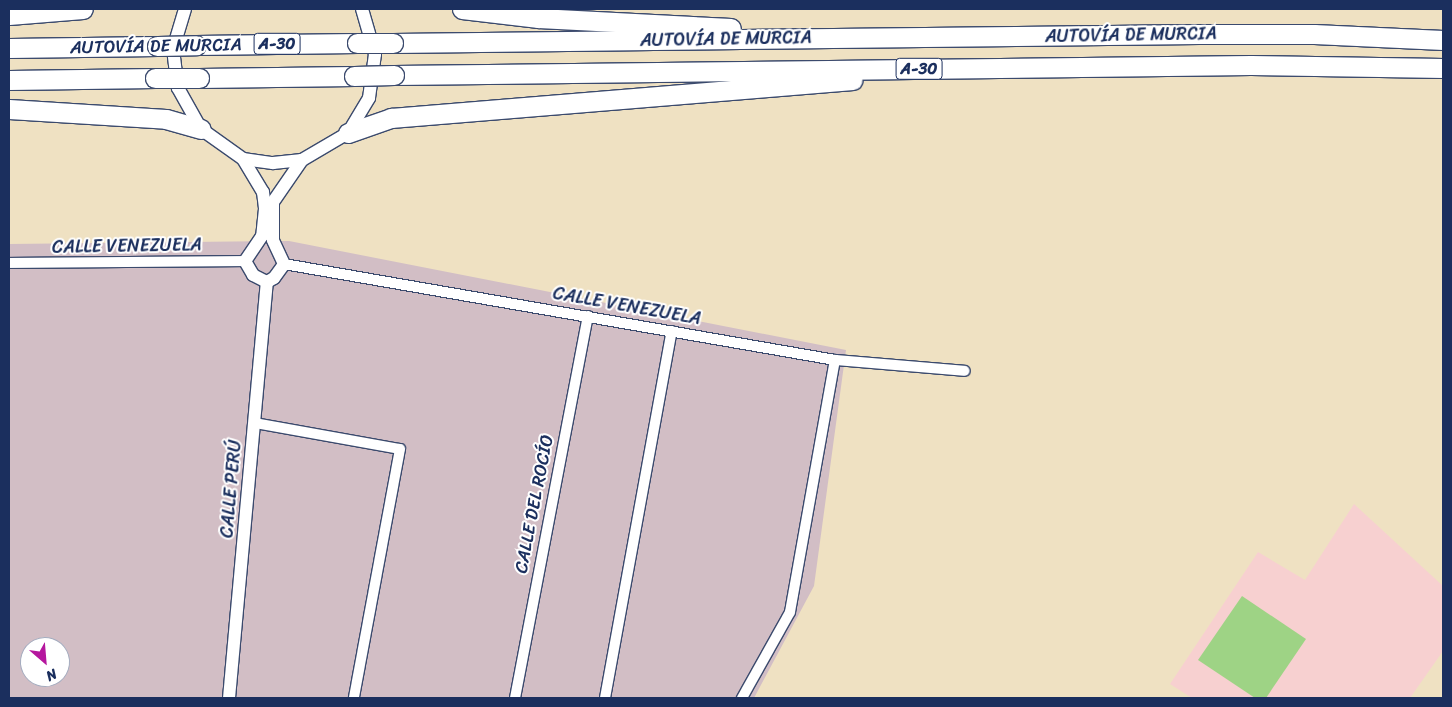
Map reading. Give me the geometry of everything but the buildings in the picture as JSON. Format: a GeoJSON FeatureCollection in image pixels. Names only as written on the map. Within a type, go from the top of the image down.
{"type":"FeatureCollection","features":[{"type":"Feature","properties":{"kind":"highway"},"geometry":{"type":"LineString","coordinates":[[9,15],[83,9]]}},
{"type":"Feature","properties":{"kind":"highway"},"geometry":{"type":"LineString","coordinates":[[462,9],[538,18],[917,37]]}},
{"type":"Feature","properties":{"kind":"highway","name":"AUTOVÍA DE MURCIA"},"geometry":{"type":"LineString","coordinates":[[9,48],[1305,34],[1443,40]]}},
{"type":"Feature","properties":{"kind":"highway","name":"AUTOVÍA DE MURCIA"},"geometry":{"type":"LineString","coordinates":[[9,80],[1311,65],[1443,68]]}},
{"type":"Feature","properties":{"kind":"highway"},"geometry":{"type":"LineString","coordinates":[[348,133],[391,118],[1004,68]]}},
{"type":"Feature","properties":{"kind":"highway"},"geometry":{"type":"LineString","coordinates":[[9,109],[166,120],[201,129]]}},
{"type":"Feature","properties":{"kind":"street"},"geometry":{"type":"LineString","coordinates":[[185,9],[173,49],[178,88],[201,129],[243,158],[263,192],[265,209],[262,236],[245,261],[253,275],[267,282],[274,278],[284,264],[273,240],[274,202],[302,160]]}},
{"type":"Feature","properties":{"kind":"street"},"geometry":{"type":"LineString","coordinates":[[243,158],[273,163],[302,160],[348,133],[369,98],[375,54],[362,9]]}},
{"type":"Feature","properties":{"kind":"street","name":"CALLE VENEZUELA"},"geometry":{"type":"LineString","coordinates":[[9,263],[245,261]]}},
{"type":"Feature","properties":{"kind":"street","name":"CALLE VENEZUELA"},"geometry":{"type":"LineString","coordinates":[[284,264],[836,360],[965,371]]}},
{"type":"Feature","properties":{"kind":"street","name":"CALLE PERÚ"},"geometry":{"type":"LineString","coordinates":[[229,698],[267,282]]}},
{"type":"Feature","properties":{"kind":"street","name":"CALLE DEL ROCÍO"},"geometry":{"type":"LineString","coordinates":[[514,698],[588,316]]}},
{"type":"Feature","properties":{"kind":"street"},"geometry":{"type":"LineString","coordinates":[[605,698],[672,331]]}},
{"type":"Feature","properties":{"kind":"street"},"geometry":{"type":"LineString","coordinates":[[742,698],[790,612],[836,360]]}},
{"type":"Feature","properties":{"kind":"street"},"geometry":{"type":"LineString","coordinates":[[255,422],[400,449],[354,698]]}},
{"type":"Feature","properties":{"kind":"shaded area"},"geometry":{"type":"Polygon","coordinates":[[[289,241],[846,350],[814,586],[754,698],[9,698],[9,244],[289,241]]]}},
{"type":"Feature","properties":{"kind":"shaded area"},"geometry":{"type":"Polygon","coordinates":[[[1354,504],[1443,586],[1443,651],[1410,698],[1192,698],[1170,684],[1258,552],[1305,580],[1354,504]]]}},
{"type":"Feature","properties":{"kind":"green space"},"geometry":{"type":"Polygon","coordinates":[[[1242,596],[1306,639],[1266,698],[1255,698],[1198,660],[1242,596]]]}}]}
